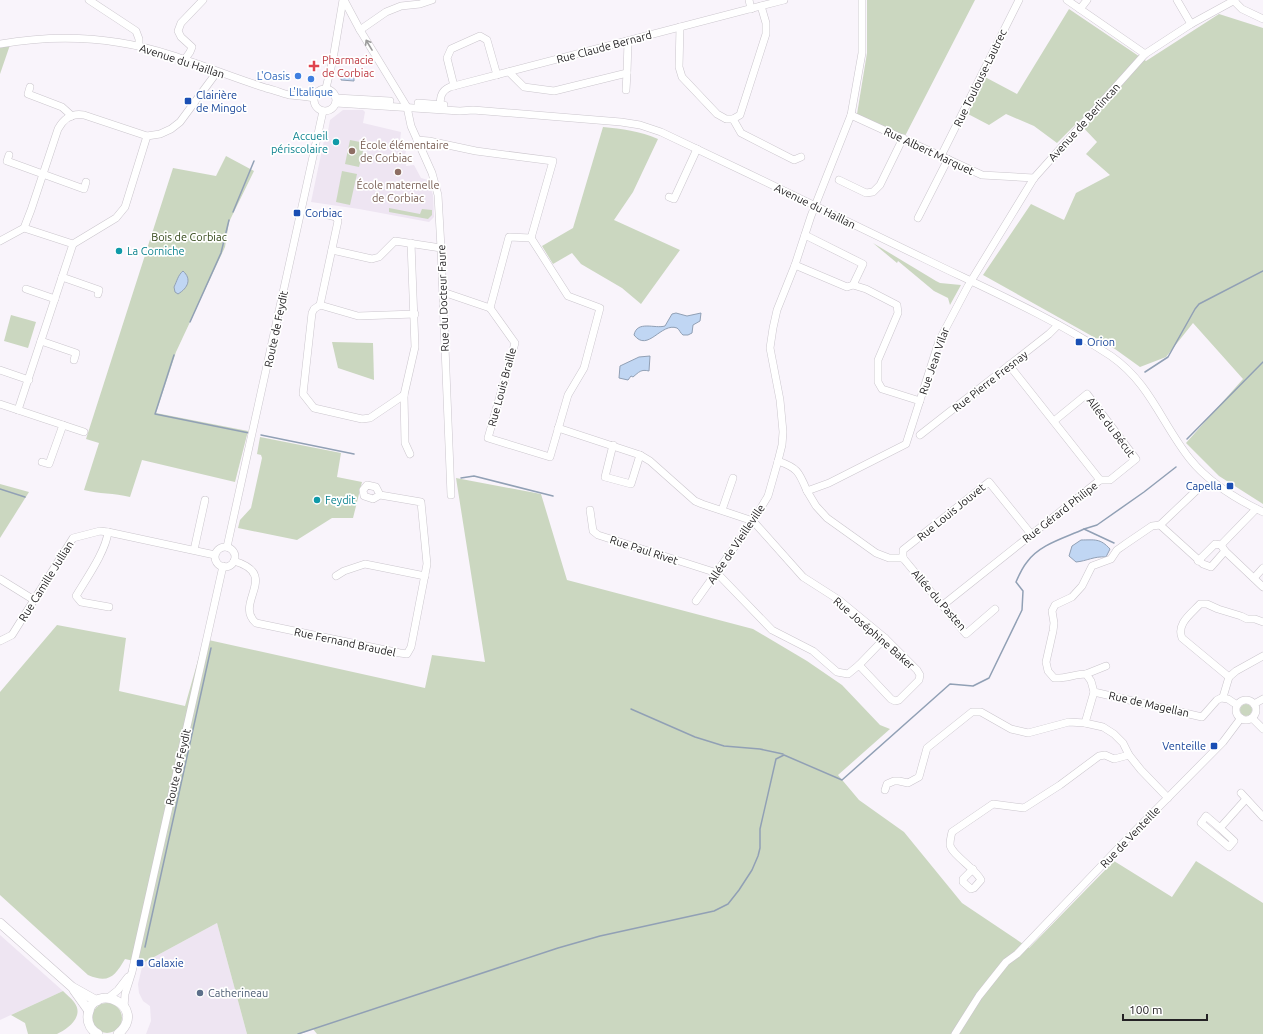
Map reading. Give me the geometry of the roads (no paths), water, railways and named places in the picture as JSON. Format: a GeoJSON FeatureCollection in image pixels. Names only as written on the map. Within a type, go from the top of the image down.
{"type":"FeatureCollection","features":[{"type":"Feature","properties":{"kind":"main road"},"geometry":{"type":"LineString","coordinates":[[0,923],[72,987],[97,1001]]}},
{"type":"Feature","properties":{"kind":"main road"},"geometry":{"type":"LineString","coordinates":[[72,987],[89,1011]]}},
{"type":"Feature","properties":{"kind":"main road"},"geometry":{"type":"LineString","coordinates":[[98,1034],[91,1028],[89,1023],[89,1011],[97,1001],[108,998],[120,1002],[124,1007],[127,1021],[122,1033]]}},
{"type":"Feature","properties":{"kind":"street"},"geometry":{"type":"LineString","coordinates":[[89,0],[136,31],[139,38],[139,46]]}},
{"type":"Feature","properties":{"kind":"street"},"geometry":{"type":"LineString","coordinates":[[185,60],[192,47],[180,37],[178,31],[181,23],[203,0]]}},
{"type":"Feature","properties":{"kind":"street"},"geometry":{"type":"LineString","coordinates":[[326,88],[332,65],[343,0]]}},
{"type":"Feature","properties":{"kind":"street","name":"Rue du Docteur Faure"},"geometry":{"type":"LineString","coordinates":[[343,0],[405,104],[411,126],[432,173],[438,195],[451,495]]}},
{"type":"Feature","properties":{"kind":"street"},"geometry":{"type":"LineString","coordinates":[[360,30],[386,12],[401,6],[420,4],[432,0]]}},
{"type":"Feature","properties":{"kind":"street"},"geometry":{"type":"LineString","coordinates":[[749,0],[751,9]]}},
{"type":"Feature","properties":{"kind":"street","name":"Rue Claude Bernard"},"geometry":{"type":"LineString","coordinates":[[440,107],[440,97],[443,92],[454,86],[784,0]]}},
{"type":"Feature","properties":{"kind":"street","name":"Allée de Vieilleville"},"geometry":{"type":"LineString","coordinates":[[696,601],[753,521],[768,496],[778,461],[782,445],[783,432],[780,400],[770,348],[777,310],[795,265],[815,206],[851,115],[862,54],[862,0]]}},
{"type":"Feature","properties":{"kind":"street","name":"Rue Toulouse-Lautrec"},"geometry":{"type":"LineString","coordinates":[[941,156],[1018,0]]}},
{"type":"Feature","properties":{"kind":"street"},"geometry":{"type":"LineString","coordinates":[[1067,0],[1145,54]]}},
{"type":"Feature","properties":{"kind":"street"},"geometry":{"type":"LineString","coordinates":[[1080,9],[1087,0]]}},
{"type":"Feature","properties":{"kind":"street"},"geometry":{"type":"LineString","coordinates":[[1177,0],[1191,24]]}},
{"type":"Feature","properties":{"kind":"street"},"geometry":{"type":"LineString","coordinates":[[1234,0],[1242,9],[1263,19]]}},
{"type":"Feature","properties":{"kind":"street","name":"Avenue de Berlincan"},"geometry":{"type":"LineString","coordinates":[[972,281],[1034,178],[1145,54],[1191,24],[1234,0]]}},
{"type":"Feature","properties":{"kind":"street"},"geometry":{"type":"LineString","coordinates":[[680,27],[679,67],[682,77],[717,114],[726,119],[733,119],[740,115],[766,34],[766,24],[761,6]]}},
{"type":"Feature","properties":{"kind":"street"},"geometry":{"type":"LineString","coordinates":[[454,86],[447,58],[451,49],[480,36],[487,40],[497,75]]}},
{"type":"Feature","properties":{"kind":"street","name":"Avenue du Haillan"},"geometry":{"type":"LineString","coordinates":[[0,44],[38,39],[72,38],[106,40],[139,46],[289,95],[313,98]]}},
{"type":"Feature","properties":{"kind":"street"},"geometry":{"type":"LineString","coordinates":[[626,90],[628,41]]}},
{"type":"Feature","properties":{"kind":"street"},"geometry":{"type":"LineString","coordinates":[[0,241],[24,228],[58,129],[65,119],[72,116],[84,115],[147,136],[166,132],[180,122],[217,72]]}},
{"type":"Feature","properties":{"kind":"street"},"geometry":{"type":"LineString","coordinates":[[509,72],[524,87],[554,91],[627,73]]}},
{"type":"Feature","properties":{"kind":"street"},"geometry":{"type":"LineString","coordinates":[[30,87],[28,94],[62,107],[72,116]]}},
{"type":"Feature","properties":{"kind":"street"},"geometry":{"type":"LineString","coordinates":[[326,88],[331,90],[336,100],[331,110],[323,111],[316,106],[313,98],[318,90],[326,88]]}},
{"type":"Feature","properties":{"kind":"street","name":"Avenue du Haillan"},"geometry":{"type":"LineString","coordinates":[[336,100],[405,104],[440,107],[460,111],[473,110],[640,125],[654,129],[1034,311],[1111,356],[1133,374],[1155,402],[1184,451],[1195,466],[1217,485],[1263,512]]}},
{"type":"Feature","properties":{"kind":"street","name":"Route de Feydit"},"geometry":{"type":"LineString","coordinates":[[227,547],[323,111]]}},
{"type":"Feature","properties":{"kind":"street","name":"Rue Albert Marquet"},"geometry":{"type":"LineString","coordinates":[[851,115],[982,175],[1034,178]]}},
{"type":"Feature","properties":{"kind":"street"},"geometry":{"type":"LineString","coordinates":[[733,119],[741,133],[794,160],[801,157]]}},
{"type":"Feature","properties":{"kind":"street"},"geometry":{"type":"LineString","coordinates":[[18,410],[73,244],[116,218],[125,207],[147,136]]}},
{"type":"Feature","properties":{"kind":"street"},"geometry":{"type":"LineString","coordinates":[[839,180],[866,193],[873,192],[880,185],[903,138]]}},
{"type":"Feature","properties":{"kind":"street"},"geometry":{"type":"LineString","coordinates":[[417,140],[429,141],[476,151],[552,160],[531,238],[509,237],[490,308],[443,292]]}},
{"type":"Feature","properties":{"kind":"street"},"geometry":{"type":"LineString","coordinates":[[669,197],[674,199],[697,149]]}},
{"type":"Feature","properties":{"kind":"street"},"geometry":{"type":"LineString","coordinates":[[9,155],[7,161],[43,175],[84,189],[86,182]]}},
{"type":"Feature","properties":{"kind":"street"},"geometry":{"type":"LineString","coordinates":[[918,218],[948,159]]}},
{"type":"Feature","properties":{"kind":"street"},"geometry":{"type":"LineString","coordinates":[[324,214],[336,217],[338,221],[320,305],[314,309],[312,313],[303,394],[314,408],[362,419],[370,418],[404,395]]}},
{"type":"Feature","properties":{"kind":"street"},"geometry":{"type":"LineString","coordinates":[[24,228],[73,244]]}},
{"type":"Feature","properties":{"kind":"street"},"geometry":{"type":"LineString","coordinates":[[805,235],[863,264],[853,285]]}},
{"type":"Feature","properties":{"kind":"street","name":"Rue Louis Braille"},"geometry":{"type":"LineString","coordinates":[[490,308],[515,343],[488,438],[550,457],[568,395],[584,368],[600,308],[568,296],[531,238]]}},
{"type":"Feature","properties":{"kind":"street"},"geometry":{"type":"LineString","coordinates":[[332,250],[372,259],[379,257],[394,241],[441,248]]}},
{"type":"Feature","properties":{"kind":"street"},"geometry":{"type":"LineString","coordinates":[[410,454],[405,443],[404,395],[416,346],[411,243]]}},
{"type":"Feature","properties":{"kind":"street"},"geometry":{"type":"LineString","coordinates":[[795,265],[847,287],[853,285],[866,289],[897,304],[898,313],[878,360],[878,382],[882,389],[920,401]]}},
{"type":"Feature","properties":{"kind":"street"},"geometry":{"type":"LineString","coordinates":[[62,276],[99,290],[98,294]]}},
{"type":"Feature","properties":{"kind":"street","name":"Rue Jean Vilar"},"geometry":{"type":"LineString","coordinates":[[808,491],[828,483],[906,444],[939,341],[972,281]]}},
{"type":"Feature","properties":{"kind":"street"},"geometry":{"type":"LineString","coordinates":[[26,289],[55,299]]}},
{"type":"Feature","properties":{"kind":"street"},"geometry":{"type":"LineString","coordinates":[[320,305],[358,316],[415,314]]}},
{"type":"Feature","properties":{"kind":"street","name":"Rue Pierre Fresnay"},"geometry":{"type":"LineString","coordinates":[[920,435],[1049,334],[1058,325]]}},
{"type":"Feature","properties":{"kind":"street"},"geometry":{"type":"LineString","coordinates":[[41,341],[76,353],[74,360]]}},
{"type":"Feature","properties":{"kind":"street","name":"Rue Gérard Philipe"},"geometry":{"type":"LineString","coordinates":[[943,605],[1100,480],[1009,365]]}},
{"type":"Feature","properties":{"kind":"street"},"geometry":{"type":"LineString","coordinates":[[0,370],[28,380]]}},
{"type":"Feature","properties":{"kind":"street","name":"Allée du Bécut"},"geometry":{"type":"LineString","coordinates":[[1054,421],[1087,394],[1136,459],[1110,480],[1100,480]]}},
{"type":"Feature","properties":{"kind":"street"},"geometry":{"type":"LineString","coordinates":[[0,404],[84,432]]}},
{"type":"Feature","properties":{"kind":"street"},"geometry":{"type":"LineString","coordinates":[[42,462],[49,464],[63,425]]}},
{"type":"Feature","properties":{"kind":"street"},"geometry":{"type":"LineString","coordinates":[[558,428],[640,455],[650,460],[695,501],[753,521]]}},
{"type":"Feature","properties":{"kind":"street"},"geometry":{"type":"LineString","coordinates":[[613,445],[605,477],[631,484],[640,455]]}},
{"type":"Feature","properties":{"kind":"street"},"geometry":{"type":"LineString","coordinates":[[778,461],[793,466],[799,473],[816,506],[827,518],[876,553],[889,558],[903,558]]}},
{"type":"Feature","properties":{"kind":"street"},"geometry":{"type":"LineString","coordinates":[[722,510],[733,478]]}},
{"type":"Feature","properties":{"kind":"street","name":"Rue Louis Jouvet"},"geometry":{"type":"LineString","coordinates":[[903,558],[903,550],[989,482],[1031,534]]}},
{"type":"Feature","properties":{"kind":"street"},"geometry":{"type":"LineString","coordinates":[[1106,666],[1086,674],[1060,679],[1054,678],[1048,670],[1046,662],[1054,623],[1052,611],[1055,605],[1072,597],[1082,586],[1092,566],[1111,559],[1117,550],[1127,543],[1152,526],[1160,525],[1199,488]]}},
{"type":"Feature","properties":{"kind":"street","name":"Rue Fernand Braudel"},"geometry":{"type":"LineString","coordinates":[[234,561],[252,568],[255,574],[256,582],[249,611],[251,618],[256,623],[400,654],[407,654],[411,647],[427,564],[421,502],[380,495]]}},
{"type":"Feature","properties":{"kind":"street"},"geometry":{"type":"LineString","coordinates":[[194,550],[205,500]]}},
{"type":"Feature","properties":{"kind":"street"},"geometry":{"type":"LineString","coordinates":[[1160,525],[1198,561],[1211,567],[1223,548],[1256,509]]}},
{"type":"Feature","properties":{"kind":"street","name":"Rue Paul Rivet"},"geometry":{"type":"LineString","coordinates":[[590,510],[593,531],[598,535],[717,573]]}},
{"type":"Feature","properties":{"kind":"street","name":"Rue Joséphine Baker"},"geometry":{"type":"LineString","coordinates":[[753,521],[803,577],[839,600],[885,638],[917,670],[920,675],[919,680],[899,700],[895,701],[891,699],[858,665]]}},
{"type":"Feature","properties":{"kind":"street","name":"Rue Camille Jullian"},"geometry":{"type":"LineString","coordinates":[[0,641],[12,635],[73,538],[100,531],[215,555]]}},
{"type":"Feature","properties":{"kind":"street"},"geometry":{"type":"LineString","coordinates":[[108,532],[108,537],[98,559],[76,596],[81,602],[110,607]]}},
{"type":"Feature","properties":{"kind":"street"},"geometry":{"type":"LineString","coordinates":[[1198,561],[1215,544],[1223,548],[1263,587]]}},
{"type":"Feature","properties":{"kind":"street"},"geometry":{"type":"LineString","coordinates":[[227,547],[230,548],[235,554],[234,561],[229,566],[223,566],[216,562],[215,555],[219,548],[227,547]]}},
{"type":"Feature","properties":{"kind":"street","name":"Allée du Pasten"},"geometry":{"type":"LineString","coordinates":[[903,558],[966,634],[995,609]]}},
{"type":"Feature","properties":{"kind":"street"},"geometry":{"type":"LineString","coordinates":[[336,576],[344,571],[365,564],[425,576]]}},
{"type":"Feature","properties":{"kind":"street","name":"Route de Feydit"},"geometry":{"type":"LineString","coordinates":[[124,1007],[125,994],[133,968],[223,566]]}},
{"type":"Feature","properties":{"kind":"street"},"geometry":{"type":"LineString","coordinates":[[1254,578],[1263,568]]}},
{"type":"Feature","properties":{"kind":"street"},"geometry":{"type":"LineString","coordinates":[[717,573],[772,630],[813,651],[837,672],[848,674],[885,638]]}},
{"type":"Feature","properties":{"kind":"street"},"geometry":{"type":"LineString","coordinates":[[0,579],[34,600]]}},
{"type":"Feature","properties":{"kind":"street"},"geometry":{"type":"LineString","coordinates":[[1229,677],[1182,638],[1180,632],[1181,625],[1200,604],[1207,604],[1247,619],[1255,619],[1263,622]]}},
{"type":"Feature","properties":{"kind":"street"},"geometry":{"type":"LineString","coordinates":[[1237,705],[1223,698],[1229,677],[1236,671],[1263,656]]}},
{"type":"Feature","properties":{"kind":"street","name":"Rue de Magellan"},"geometry":{"type":"LineString","coordinates":[[1086,674],[1094,692],[1202,716],[1217,700],[1223,698]]}},
{"type":"Feature","properties":{"kind":"street"},"geometry":{"type":"LineString","coordinates":[[1085,723],[1094,692]]}},
{"type":"Feature","properties":{"kind":"street"},"geometry":{"type":"LineString","coordinates":[[1254,704],[1263,699]]}},
{"type":"Feature","properties":{"kind":"street"},"geometry":{"type":"LineString","coordinates":[[1244,700],[1254,704],[1256,710],[1252,718],[1245,720],[1236,712],[1237,705],[1244,700]]}},
{"type":"Feature","properties":{"kind":"street"},"geometry":{"type":"LineString","coordinates":[[885,790],[887,784],[894,781],[908,783],[919,777],[927,748],[972,712],[981,712],[1011,729],[1028,733],[1069,722],[1085,723],[1103,727],[1114,734],[1123,743],[1129,755],[1141,770],[1168,798]]}},
{"type":"Feature","properties":{"kind":"street","name":"Rue de Venteille"},"geometry":{"type":"LineString","coordinates":[[955,1034],[979,996],[996,975],[1010,965],[1017,954],[1223,742],[1241,718]]}},
{"type":"Feature","properties":{"kind":"street"},"geometry":{"type":"LineString","coordinates":[[1252,718],[1263,729]]}},
{"type":"Feature","properties":{"kind":"street"},"geometry":{"type":"LineString","coordinates":[[973,870],[950,846],[952,832],[993,804],[1024,808],[1060,785],[1099,756],[1105,755],[1114,759],[1129,755]]}},
{"type":"Feature","properties":{"kind":"street"},"geometry":{"type":"LineString","coordinates":[[1241,793],[1263,817]]}},
{"type":"Feature","properties":{"kind":"street"},"geometry":{"type":"LineString","coordinates":[[1220,828],[1246,799]]}},
{"type":"Feature","properties":{"kind":"street"},"geometry":{"type":"LineString","coordinates":[[1206,816],[1220,828],[1234,841],[1228,847],[1201,823],[1206,816]]}},
{"type":"Feature","properties":{"kind":"street","name":"Route de Feydit"},"geometry":{"type":"LineString","coordinates":[[108,998],[118,990],[133,968]]}},
{"type":"Feature","properties":{"kind":"water"},"geometry":{"type":"Polygon","coordinates":[[[341,75],[354,77],[354,81],[341,80],[341,75]]]}},
{"type":"Feature","properties":{"kind":"water"},"geometry":{"type":"Polygon","coordinates":[[[183,271],[186,274],[188,283],[178,294],[175,292],[174,287],[183,271]]]}},
{"type":"Feature","properties":{"kind":"water"},"geometry":{"type":"Polygon","coordinates":[[[676,313],[687,316],[701,313],[700,321],[693,325],[692,333],[683,335],[677,328],[671,327],[644,341],[639,340],[634,335],[636,330],[642,326],[665,326],[672,314],[676,313]]]}},
{"type":"Feature","properties":{"kind":"water"},"geometry":{"type":"Polygon","coordinates":[[[650,356],[649,371],[640,371],[633,377],[631,376],[628,380],[619,378],[620,366],[639,357],[650,356]]]}},
{"type":"Feature","properties":{"kind":"water"},"geometry":{"type":"Polygon","coordinates":[[[1081,540],[1100,541],[1110,549],[1106,557],[1098,557],[1076,562],[1069,556],[1072,546],[1081,540]]]}},
{"type":"Feature","properties":{"kind":"waterway"},"geometry":{"type":"LineString","coordinates":[[233,212],[254,161]]}},
{"type":"Feature","properties":{"kind":"waterway"},"geometry":{"type":"LineString","coordinates":[[190,322],[221,253],[229,220]]}},
{"type":"Feature","properties":{"kind":"waterway"},"geometry":{"type":"LineString","coordinates":[[1145,372],[1168,357],[1199,304],[1263,271]]}},
{"type":"Feature","properties":{"kind":"waterway"},"geometry":{"type":"LineString","coordinates":[[174,355],[155,414],[249,433]]}},
{"type":"Feature","properties":{"kind":"waterway"},"geometry":{"type":"LineString","coordinates":[[1187,439],[1263,362]]}},
{"type":"Feature","properties":{"kind":"waterway"},"geometry":{"type":"LineString","coordinates":[[261,435],[354,454]]}},
{"type":"Feature","properties":{"kind":"waterway"},"geometry":{"type":"LineString","coordinates":[[1084,529],[1097,525],[1144,492],[1176,467]]}},
{"type":"Feature","properties":{"kind":"waterway"},"geometry":{"type":"LineString","coordinates":[[461,478],[474,476],[553,496]]}},
{"type":"Feature","properties":{"kind":"waterway"},"geometry":{"type":"LineString","coordinates":[[0,489],[25,497]]}},
{"type":"Feature","properties":{"kind":"waterway"},"geometry":{"type":"LineString","coordinates":[[298,1034],[558,948],[600,936],[714,911],[728,904],[752,870],[758,856],[760,848],[760,829],[776,759],[784,755],[842,780],[950,684],[973,686],[989,678],[1022,610],[1023,591],[1016,582],[1019,574],[1032,556],[1046,546],[1084,529],[1114,543]]}},
{"type":"Feature","properties":{"kind":"waterway"},"geometry":{"type":"LineString","coordinates":[[145,947],[211,648]]}},
{"type":"Feature","properties":{"kind":"waterway"},"geometry":{"type":"LineString","coordinates":[[631,709],[695,737],[724,746],[760,749],[783,754]]}},
{"type":"Feature","properties":{"kind":"place","name":"Pharmacie de Corbiac"},"geometry":{"type":"Point","coordinates":[314,66]}},
{"type":"Feature","properties":{"kind":"place","name":"L'Oasis"},"geometry":{"type":"Point","coordinates":[298,76]}},
{"type":"Feature","properties":{"kind":"place","name":"L'Italique"},"geometry":{"type":"Point","coordinates":[311,79]}},
{"type":"Feature","properties":{"kind":"place","name":"Clairière de Mingot"},"geometry":{"type":"Point","coordinates":[188,101]}},
{"type":"Feature","properties":{"kind":"place","name":"Accueil périscolaire"},"geometry":{"type":"Point","coordinates":[336,142]}},
{"type":"Feature","properties":{"kind":"place","name":"École élémentaire de Corbiac"},"geometry":{"type":"Point","coordinates":[352,151]}},
{"type":"Feature","properties":{"kind":"place","name":"École maternelle de Corbiac"},"geometry":{"type":"Point","coordinates":[398,172]}},
{"type":"Feature","properties":{"kind":"place","name":"Corbiac"},"geometry":{"type":"Point","coordinates":[297,213]}},
{"type":"Feature","properties":{"kind":"place","name":"La Corniche"},"geometry":{"type":"Point","coordinates":[119,251]}},
{"type":"Feature","properties":{"kind":"place","name":"Orion"},"geometry":{"type":"Point","coordinates":[1079,342]}},
{"type":"Feature","properties":{"kind":"place","name":"Capella"},"geometry":{"type":"Point","coordinates":[1230,486]}},
{"type":"Feature","properties":{"kind":"place","name":"Feydit"},"geometry":{"type":"Point","coordinates":[317,500]}},
{"type":"Feature","properties":{"kind":"place","name":"Venteille"},"geometry":{"type":"Point","coordinates":[1214,746]}},
{"type":"Feature","properties":{"kind":"place","name":"Galaxie"},"geometry":{"type":"Point","coordinates":[140,963]}},
{"type":"Feature","properties":{"kind":"place","name":"Catherineau"},"geometry":{"type":"Point","coordinates":[200,993]}},
{"type":"Feature","properties":{"kind":"park label","name":"Bois de Corbiac"},"geometry":{"type":"Point","coordinates":[189,237]}}]}
